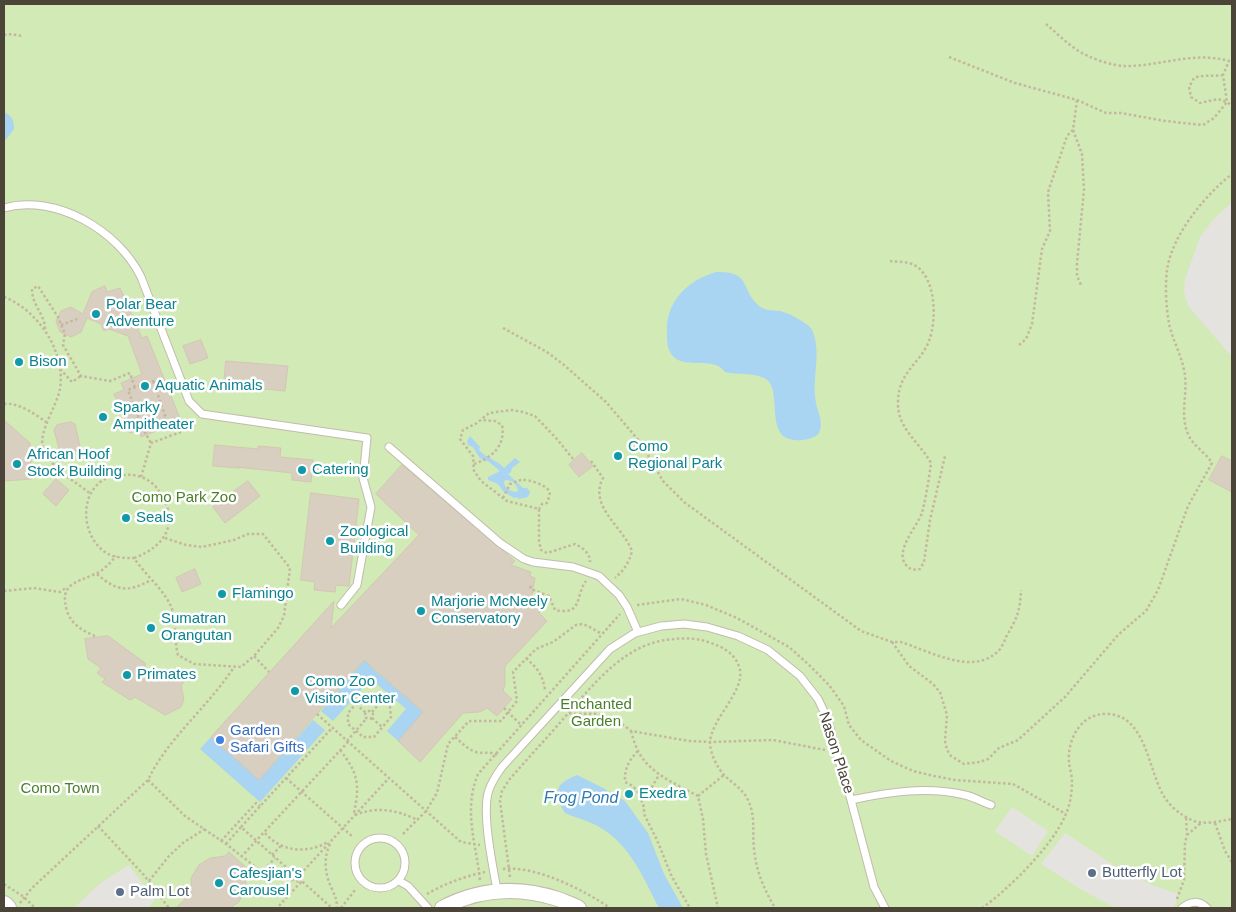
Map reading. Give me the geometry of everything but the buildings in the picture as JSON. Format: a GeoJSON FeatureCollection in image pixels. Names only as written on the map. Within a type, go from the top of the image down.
{"type":"FeatureCollection","features":[{"type":"Feature","properties":{"kind":"street"},"geometry":{"type":"LineString","coordinates":[[442,908],[460,900],[497,890],[512,890],[539,893],[579,908]]}},
{"type":"Feature","properties":{"kind":"street"},"geometry":{"type":"LineString","coordinates":[[4,905],[7,908]]}},
{"type":"Feature","properties":{"kind":"lane"},"geometry":{"type":"LineString","coordinates":[[4,208],[15,205],[35,205],[54,208],[74,215],[107,235],[121,248],[134,262],[141,277],[189,401],[202,414],[367,438],[363,478],[371,506],[357,585],[341,605]]}},
{"type":"Feature","properties":{"kind":"lane"},"geometry":{"type":"LineString","coordinates":[[389,447],[500,543],[524,558],[533,562],[573,568],[599,576],[620,595],[638,632]]}},
{"type":"Feature","properties":{"kind":"lane","name":"Nason Place"},"geometry":{"type":"LineString","coordinates":[[497,890],[489,846],[486,808],[488,792],[494,778],[610,649],[638,632],[661,626],[684,624],[707,627],[738,636],[768,650],[800,676],[818,699],[828,720],[874,887],[885,908]]}},
{"type":"Feature","properties":{"kind":"lane"},"geometry":{"type":"LineString","coordinates":[[851,800],[897,792],[924,790],[967,795],[991,805]]}},
{"type":"Feature","properties":{"kind":"lane"},"geometry":{"type":"LineString","coordinates":[[386,838],[401,848],[405,856],[406,865],[399,881],[393,886],[377,889],[362,882],[355,868],[355,860],[362,845],[369,840],[386,838]]}},
{"type":"Feature","properties":{"kind":"lane"},"geometry":{"type":"LineString","coordinates":[[399,881],[408,886],[428,908]]}},
{"type":"Feature","properties":{"kind":"lane"},"geometry":{"type":"LineString","coordinates":[[1182,908],[1192,902],[1200,902],[1207,908]]}},
{"type":"Feature","properties":{"kind":"path"},"geometry":{"type":"LineString","coordinates":[[950,57],[1015,83],[1077,100],[1106,113],[1121,113],[1165,121],[1203,125],[1214,118],[1227,102],[1223,75],[1229,61],[1216,58],[1184,58],[1124,66],[1106,63],[1087,56],[1046,24]]}},
{"type":"Feature","properties":{"kind":"path"},"geometry":{"type":"LineString","coordinates":[[4,35],[23,36]]}},
{"type":"Feature","properties":{"kind":"path"},"geometry":{"type":"LineString","coordinates":[[1223,75],[1213,77],[1203,74],[1194,78],[1189,87],[1191,97],[1200,103],[1218,99],[1232,106]]}},
{"type":"Feature","properties":{"kind":"path"},"geometry":{"type":"LineString","coordinates":[[1077,100],[1073,130],[1082,154],[1084,190],[1077,263],[1077,276],[1081,285]]}},
{"type":"Feature","properties":{"kind":"path"},"geometry":{"type":"LineString","coordinates":[[1019,345],[1026,339],[1032,324],[1042,248],[1050,231],[1048,192],[1068,136],[1073,130]]}},
{"type":"Feature","properties":{"kind":"path"},"geometry":{"type":"LineString","coordinates":[[892,642],[909,666],[933,684],[940,692],[947,715],[945,741],[947,750],[957,761],[971,764],[988,759],[999,748],[1018,740],[1065,697],[1118,635],[1146,611],[1158,590],[1188,506],[1212,463],[1196,447],[1188,435],[1184,422],[1186,384],[1184,369],[1169,323],[1168,270],[1174,246],[1184,228],[1201,205],[1232,174]]}},
{"type":"Feature","properties":{"kind":"path"},"geometry":{"type":"LineString","coordinates":[[890,261],[908,262],[915,265],[927,278],[933,296],[931,334],[928,343],[902,379],[898,399],[902,425],[921,446],[931,463],[922,514],[902,552],[904,563],[908,568],[914,570],[920,569],[924,562],[930,520],[945,456]]}},
{"type":"Feature","properties":{"kind":"path"},"geometry":{"type":"LineString","coordinates":[[45,331],[45,322],[32,299],[32,289],[38,286],[62,325],[65,334],[63,345],[81,376]]}},
{"type":"Feature","properties":{"kind":"path"},"geometry":{"type":"LineString","coordinates":[[4,298],[26,310],[45,331],[55,352],[60,369],[60,388],[54,408],[46,422],[42,444],[48,457],[58,470],[91,494]]}},
{"type":"Feature","properties":{"kind":"path"},"geometry":{"type":"LineString","coordinates":[[62,325],[80,318]]}},
{"type":"Feature","properties":{"kind":"path"},"geometry":{"type":"LineString","coordinates":[[503,328],[546,352],[564,365],[606,402],[642,443],[663,481],[684,502],[861,631],[892,642],[902,642],[959,662],[977,663],[997,653],[1018,615],[1021,590]]}},
{"type":"Feature","properties":{"kind":"path"},"geometry":{"type":"LineString","coordinates":[[60,369],[72,382],[81,376],[110,381],[130,373],[135,388]]}},
{"type":"Feature","properties":{"kind":"path"},"geometry":{"type":"LineString","coordinates":[[142,427],[166,418],[152,381],[128,390],[142,427],[151,443],[142,477]]}},
{"type":"Feature","properties":{"kind":"path"},"geometry":{"type":"LineString","coordinates":[[4,404],[19,407],[46,422]]}},
{"type":"Feature","properties":{"kind":"path"},"geometry":{"type":"LineString","coordinates":[[539,509],[506,502],[478,477],[474,471],[473,456],[460,439],[463,430],[481,420],[489,412],[498,410],[512,410],[535,416],[573,459]]}},
{"type":"Feature","properties":{"kind":"path"},"geometry":{"type":"LineString","coordinates":[[474,464],[484,461],[495,451],[503,435],[502,425],[495,421],[481,420]]}},
{"type":"Feature","properties":{"kind":"path"},"geometry":{"type":"LineString","coordinates":[[151,443],[181,432]]}},
{"type":"Feature","properties":{"kind":"path"},"geometry":{"type":"LineString","coordinates":[[591,461],[603,478],[600,483],[599,496],[601,504],[632,551],[624,570],[609,585]]}},
{"type":"Feature","properties":{"kind":"path"},"geometry":{"type":"LineString","coordinates":[[134,474],[142,477],[155,486],[167,504],[169,514],[168,530],[156,547],[145,554],[134,558],[110,555],[92,540],[86,525],[86,509],[91,494],[102,481],[116,475],[134,474]]}},
{"type":"Feature","properties":{"kind":"path"},"geometry":{"type":"LineString","coordinates":[[503,498],[510,484],[518,481],[528,480],[544,486],[549,490],[550,497],[539,509],[539,541],[541,550],[546,552],[575,544],[584,548],[590,558],[592,573],[582,588],[578,603],[569,611],[555,610],[550,596],[530,589],[530,586]]}},
{"type":"Feature","properties":{"kind":"path"},"geometry":{"type":"LineString","coordinates":[[134,558],[162,591],[172,608],[176,627],[174,643],[178,655],[194,664],[241,667],[254,656],[278,628],[284,616],[290,568],[263,534],[248,534],[202,547],[186,545],[164,537]]}},
{"type":"Feature","properties":{"kind":"path"},"geometry":{"type":"LineString","coordinates":[[4,590],[33,588],[60,592],[83,578],[97,574],[116,556]]}},
{"type":"Feature","properties":{"kind":"path"},"geometry":{"type":"LineString","coordinates":[[97,574],[119,589],[131,590],[151,580]]}},
{"type":"Feature","properties":{"kind":"path"},"geometry":{"type":"LineString","coordinates":[[68,586],[64,600],[69,619],[83,631],[95,636]]}},
{"type":"Feature","properties":{"kind":"path"},"geometry":{"type":"LineString","coordinates":[[482,894],[470,812],[473,785],[478,774],[627,607],[681,600],[706,605],[737,618],[789,647],[808,664],[829,685],[844,706],[849,726],[861,740],[890,761],[913,772],[934,776],[964,781],[1013,784],[1066,814]]}},
{"type":"Feature","properties":{"kind":"path"},"geometry":{"type":"LineString","coordinates":[[403,834],[418,820],[437,793],[448,744],[469,721],[501,721],[518,701],[513,672],[526,658],[536,649],[553,642],[576,625],[588,626],[602,634]]}},
{"type":"Feature","properties":{"kind":"path"},"geometry":{"type":"LineString","coordinates":[[512,890],[500,810],[502,791],[513,775],[596,682],[622,657],[640,648],[664,640],[684,638],[722,646],[738,662],[740,672],[739,683],[714,728],[710,742],[714,759],[724,775],[748,799],[755,829],[756,868],[764,889],[775,908]]}},
{"type":"Feature","properties":{"kind":"path"},"geometry":{"type":"LineString","coordinates":[[254,656],[269,672]]}},
{"type":"Feature","properties":{"kind":"path"},"geometry":{"type":"LineString","coordinates":[[526,658],[540,671],[545,690]]}},
{"type":"Feature","properties":{"kind":"path"},"geometry":{"type":"LineString","coordinates":[[24,897],[148,780],[156,763],[224,683],[234,667]]}},
{"type":"Feature","properties":{"kind":"path"},"geometry":{"type":"LineString","coordinates":[[364,694],[375,694],[382,700],[390,707],[391,717],[374,736],[363,737],[348,724],[348,713],[364,694]]}},
{"type":"Feature","properties":{"kind":"path"},"geometry":{"type":"LineString","coordinates":[[382,700],[372,712],[372,718],[382,727]]}},
{"type":"Feature","properties":{"kind":"path"},"geometry":{"type":"LineString","coordinates":[[356,704],[366,713],[366,719]]}},
{"type":"Feature","properties":{"kind":"path"},"geometry":{"type":"LineString","coordinates":[[504,708],[522,726]]}},
{"type":"Feature","properties":{"kind":"path"},"geometry":{"type":"LineString","coordinates":[[366,713],[368,711],[372,712]]}},
{"type":"Feature","properties":{"kind":"path"},"geometry":{"type":"LineString","coordinates":[[569,713],[597,714],[626,726],[631,732],[638,750],[650,767],[659,775],[698,796],[703,819],[706,854],[718,908]]}},
{"type":"Feature","properties":{"kind":"path"},"geometry":{"type":"LineString","coordinates":[[317,714],[460,842],[489,846]]}},
{"type":"Feature","properties":{"kind":"path"},"geometry":{"type":"LineString","coordinates":[[982,908],[996,898],[1031,863],[1059,828],[1066,814],[1072,781],[1069,762],[1070,747],[1075,733],[1085,720],[1098,715],[1109,714],[1122,718],[1134,727],[1142,739],[1152,772],[1165,798],[1176,810],[1197,822],[1215,822],[1232,819]]}},
{"type":"Feature","properties":{"kind":"path"},"geometry":{"type":"LineString","coordinates":[[241,858],[366,719],[372,718]]}},
{"type":"Feature","properties":{"kind":"path"},"geometry":{"type":"LineString","coordinates":[[226,844],[332,728]]}},
{"type":"Feature","properties":{"kind":"path"},"geometry":{"type":"LineString","coordinates":[[631,732],[689,741],[773,740],[798,743],[836,752]]}},
{"type":"Feature","properties":{"kind":"path"},"geometry":{"type":"LineString","coordinates":[[455,737],[468,749],[477,752],[491,752],[496,755]]}},
{"type":"Feature","properties":{"kind":"path"},"geometry":{"type":"LineString","coordinates":[[340,750],[352,766],[357,782],[357,800],[354,815]]}},
{"type":"Feature","properties":{"kind":"path"},"geometry":{"type":"LineString","coordinates":[[638,750],[628,765],[624,775],[624,782],[634,786],[641,798],[644,814],[672,877],[690,908]]}},
{"type":"Feature","properties":{"kind":"path"},"geometry":{"type":"LineString","coordinates":[[641,798],[650,790],[659,775]]}},
{"type":"Feature","properties":{"kind":"path"},"geometry":{"type":"LineString","coordinates":[[698,796],[724,775]]}},
{"type":"Feature","properties":{"kind":"path"},"geometry":{"type":"LineString","coordinates":[[286,778],[353,837]]}},
{"type":"Feature","properties":{"kind":"path"},"geometry":{"type":"LineString","coordinates":[[297,878],[388,779]]}},
{"type":"Feature","properties":{"kind":"path"},"geometry":{"type":"LineString","coordinates":[[148,780],[185,816],[226,844],[241,858],[262,872],[301,882]]}},
{"type":"Feature","properties":{"kind":"path"},"geometry":{"type":"LineString","coordinates":[[221,841],[256,803],[260,806]]}},
{"type":"Feature","properties":{"kind":"path"},"geometry":{"type":"LineString","coordinates":[[354,815],[375,809],[390,810],[418,820]]}},
{"type":"Feature","properties":{"kind":"path"},"geometry":{"type":"LineString","coordinates":[[1176,901],[1184,880],[1187,835],[1186,817]]}},
{"type":"Feature","properties":{"kind":"path"},"geometry":{"type":"LineString","coordinates":[[1187,835],[1202,822]]}},
{"type":"Feature","properties":{"kind":"path"},"geometry":{"type":"LineString","coordinates":[[1215,822],[1225,851],[1232,862]]}},
{"type":"Feature","properties":{"kind":"path"},"geometry":{"type":"LineString","coordinates":[[98,826],[149,881],[169,908]]}},
{"type":"Feature","properties":{"kind":"path"},"geometry":{"type":"LineString","coordinates":[[241,827],[258,840],[301,882],[332,908]]}},
{"type":"Feature","properties":{"kind":"path"},"geometry":{"type":"LineString","coordinates":[[149,881],[179,846],[205,829]]}},
{"type":"Feature","properties":{"kind":"path"},"geometry":{"type":"LineString","coordinates":[[265,832],[272,841],[292,849],[303,850],[320,846],[331,840]]}},
{"type":"Feature","properties":{"kind":"path"},"geometry":{"type":"LineString","coordinates":[[331,840],[325,860],[327,875],[339,908]]}},
{"type":"Feature","properties":{"kind":"path"},"geometry":{"type":"LineString","coordinates":[[262,872],[281,846]]}},
{"type":"Feature","properties":{"kind":"path"},"geometry":{"type":"LineString","coordinates":[[277,908],[301,882]]}},
{"type":"Feature","properties":{"kind":"path"},"geometry":{"type":"LineString","coordinates":[[4,884],[24,897],[35,908]]}},
{"type":"Feature","properties":{"kind":"path"},"geometry":{"type":"LineString","coordinates":[[339,908],[355,890]]}},
{"type":"Feature","properties":{"kind":"green space","name":"Como Regional Park"},"geometry":{"type":"Polygon","coordinates":[[[4,4],[1232,4],[1232,908],[4,908],[4,4]]]}},
{"type":"Feature","properties":{"kind":"shaded area"},"geometry":{"type":"Polygon","coordinates":[[[1232,202],[1232,357],[1188,306],[1184,292],[1185,279],[1200,237],[1213,220],[1232,202]]]}},
{"type":"Feature","properties":{"kind":"shaded area"},"geometry":{"type":"Polygon","coordinates":[[[1012,807],[1048,831],[1032,856],[995,831],[1012,807]]]}},
{"type":"Feature","properties":{"kind":"shaded area","name":"Butterfly Lot"},"geometry":{"type":"Polygon","coordinates":[[[1065,833],[1118,868],[1154,886],[1178,894],[1174,908],[1116,908],[1082,890],[1041,864],[1065,833]]]}},
{"type":"Feature","properties":{"kind":"shaded area","name":"Palm Lot"},"geometry":{"type":"Polygon","coordinates":[[[129,865],[155,900],[148,908],[74,908],[99,884],[129,865]]]}},
{"type":"Feature","properties":{"kind":"water"},"geometry":{"type":"Polygon","coordinates":[[[4,112],[12,119],[14,129],[4,142],[4,112]]]}},
{"type":"Feature","properties":{"kind":"water"},"geometry":{"type":"Polygon","coordinates":[[[716,272],[735,274],[740,278],[752,299],[760,307],[788,314],[811,328],[817,355],[815,394],[821,426],[819,433],[814,437],[794,440],[785,437],[779,431],[771,385],[766,379],[756,375],[725,372],[714,364],[684,362],[678,360],[670,353],[667,341],[667,322],[674,302],[680,294],[696,281],[716,272]]]}},
{"type":"Feature","properties":{"kind":"water"},"geometry":{"type":"Polygon","coordinates":[[[470,436],[480,447],[479,450],[482,453],[504,468],[515,458],[520,462],[508,474],[523,488],[527,488],[530,492],[528,497],[514,498],[503,491],[498,484],[488,480],[488,477],[500,471],[488,461],[484,461],[479,457],[473,447],[468,445],[467,441],[470,436]],[[504,481],[508,489],[517,492],[518,489],[514,482],[504,481]]]}},
{"type":"Feature","properties":{"kind":"water"},"geometry":{"type":"Polygon","coordinates":[[[374,649],[381,655],[371,667],[415,705],[426,693],[441,693],[398,741],[387,731],[406,709],[371,679],[333,721],[321,711],[374,649]]]}},
{"type":"Feature","properties":{"kind":"water"},"geometry":{"type":"Polygon","coordinates":[[[313,720],[325,730],[260,802],[200,749],[211,737],[259,780],[313,720]]]}},
{"type":"Feature","properties":{"kind":"water","name":"Frog Pond"},"geometry":{"type":"Polygon","coordinates":[[[577,775],[625,801],[648,833],[664,874],[683,908],[659,908],[636,864],[621,844],[611,835],[588,821],[565,813],[557,795],[558,790],[569,778],[577,775]]]}},
{"type":"Feature","properties":{"kind":"place","name":"Polar Bear Adventure"},"geometry":{"type":"Point","coordinates":[96,314]}},
{"type":"Feature","properties":{"kind":"place","name":"Bison"},"geometry":{"type":"Point","coordinates":[19,362]}},
{"type":"Feature","properties":{"kind":"place","name":"Aquatic Animals"},"geometry":{"type":"Point","coordinates":[145,386]}},
{"type":"Feature","properties":{"kind":"place","name":"Sparky Ampitheater"},"geometry":{"type":"Point","coordinates":[103,417]}},
{"type":"Feature","properties":{"kind":"place","name":"Como Regional Park"},"geometry":{"type":"Point","coordinates":[618,456]}},
{"type":"Feature","properties":{"kind":"place","name":"African Hoof Stock Building"},"geometry":{"type":"Point","coordinates":[17,464]}},
{"type":"Feature","properties":{"kind":"place","name":"Catering"},"geometry":{"type":"Point","coordinates":[302,470]}},
{"type":"Feature","properties":{"kind":"place","name":"Seals"},"geometry":{"type":"Point","coordinates":[126,518]}},
{"type":"Feature","properties":{"kind":"place","name":"Zoological Building"},"geometry":{"type":"Point","coordinates":[330,541]}},
{"type":"Feature","properties":{"kind":"place","name":"Flamingo"},"geometry":{"type":"Point","coordinates":[222,594]}},
{"type":"Feature","properties":{"kind":"place","name":"Marjorie McNeely Conservatory"},"geometry":{"type":"Point","coordinates":[421,611]}},
{"type":"Feature","properties":{"kind":"place","name":"Sumatran Orangutan"},"geometry":{"type":"Point","coordinates":[151,628]}},
{"type":"Feature","properties":{"kind":"place","name":"Primates"},"geometry":{"type":"Point","coordinates":[127,675]}},
{"type":"Feature","properties":{"kind":"place","name":"Como Zoo Visitor Center"},"geometry":{"type":"Point","coordinates":[295,691]}},
{"type":"Feature","properties":{"kind":"place","name":"Garden Safari Gifts"},"geometry":{"type":"Point","coordinates":[220,740]}},
{"type":"Feature","properties":{"kind":"place","name":"Exedra"},"geometry":{"type":"Point","coordinates":[629,794]}},
{"type":"Feature","properties":{"kind":"place","name":"Butterfly Lot"},"geometry":{"type":"Point","coordinates":[1092,873]}},
{"type":"Feature","properties":{"kind":"place","name":"Cafesjian's Carousel"},"geometry":{"type":"Point","coordinates":[219,883]}},
{"type":"Feature","properties":{"kind":"place","name":"Palm Lot"},"geometry":{"type":"Point","coordinates":[120,892]}},
{"type":"Feature","properties":{"kind":"park label","name":"Como Park Zoo"},"geometry":{"type":"Point","coordinates":[184,498]}},
{"type":"Feature","properties":{"kind":"park label","name":"Enchanted Garden"},"geometry":{"type":"Point","coordinates":[596,714]}},
{"type":"Feature","properties":{"kind":"park label","name":"Como Town"},"geometry":{"type":"Point","coordinates":[60,789]}}]}
